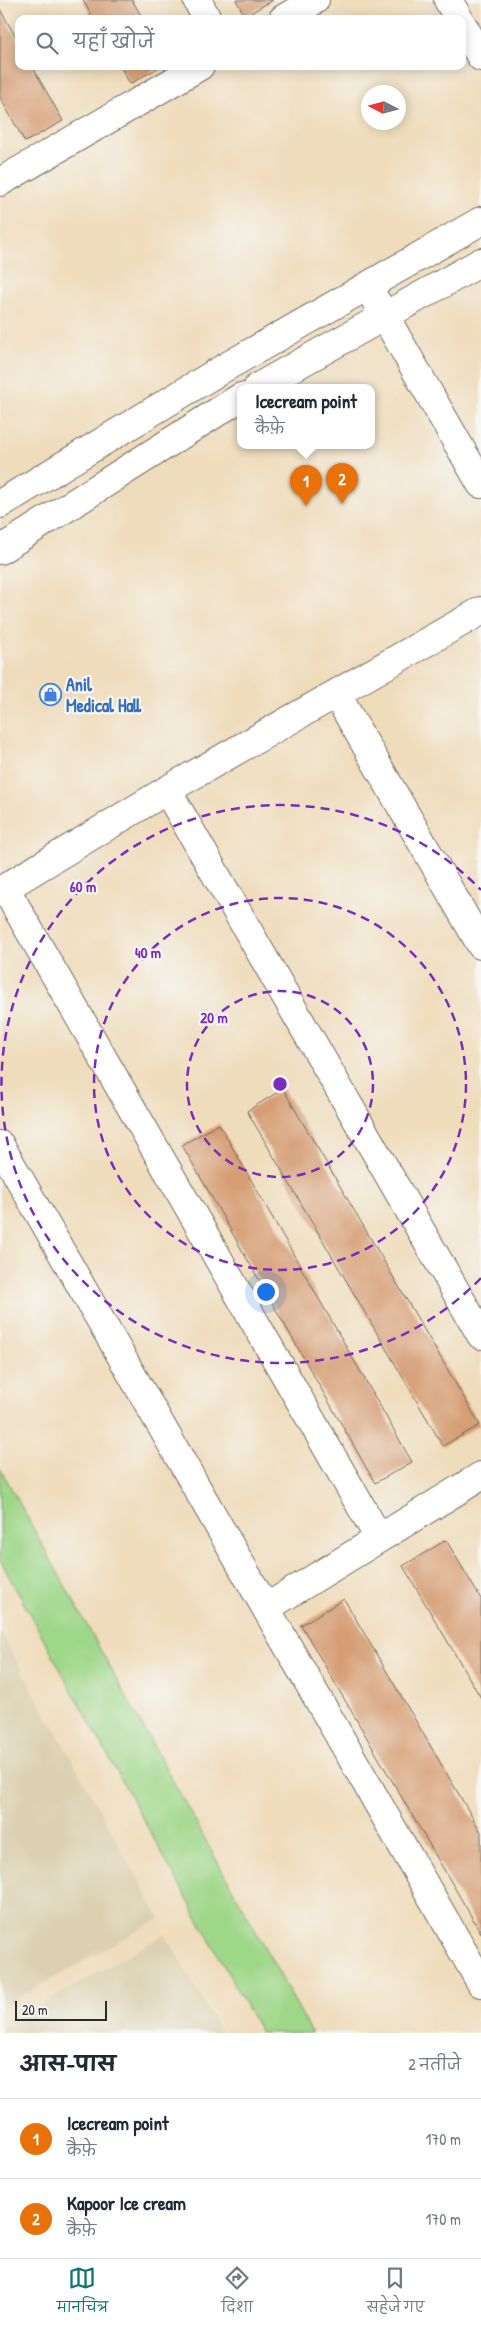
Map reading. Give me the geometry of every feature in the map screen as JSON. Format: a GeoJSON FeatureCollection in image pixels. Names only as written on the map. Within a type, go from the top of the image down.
{"type":"FeatureCollection","features":[{"type":"Feature","properties":{"kind":"street"},"geometry":{"type":"LineString","coordinates":[[197,0],[205,15]]}},
{"type":"Feature","properties":{"kind":"street"},"geometry":{"type":"LineString","coordinates":[[290,15],[315,0]]}},
{"type":"Feature","properties":{"kind":"street"},"geometry":{"type":"LineString","coordinates":[[448,0],[457,15]]}},
{"type":"Feature","properties":{"kind":"street"},"geometry":{"type":"LineString","coordinates":[[466,31],[481,57]]}},
{"type":"Feature","properties":{"kind":"street"},"geometry":{"type":"LineString","coordinates":[[1,179],[193,70]]}},
{"type":"Feature","properties":{"kind":"street"},"geometry":{"type":"LineString","coordinates":[[0,504],[224,368],[481,221]]}},
{"type":"Feature","properties":{"kind":"street"},"geometry":{"type":"LineString","coordinates":[[263,384],[481,262]]}},
{"type":"Feature","properties":{"kind":"street"},"geometry":{"type":"LineString","coordinates":[[367,285],[481,484]]}},
{"type":"Feature","properties":{"kind":"street"},"geometry":{"type":"LineString","coordinates":[[0,550],[237,400]]}},
{"type":"Feature","properties":{"kind":"street"},"geometry":{"type":"LineString","coordinates":[[379,1538],[2,889],[167,790],[337,695],[481,611]]}},
{"type":"Feature","properties":{"kind":"street"},"geometry":{"type":"LineString","coordinates":[[337,695],[477,929]]}},
{"type":"Feature","properties":{"kind":"street"},"geometry":{"type":"LineString","coordinates":[[167,790],[481,1335]]}},
{"type":"Feature","properties":{"kind":"street"},"geometry":{"type":"LineString","coordinates":[[0,1145],[481,1983]]}},
{"type":"Feature","properties":{"kind":"street"},"geometry":{"type":"LineString","coordinates":[[266,1608],[379,1538],[479,1481]]}},
{"type":"Feature","properties":{"kind":"shaded area"},"geometry":{"type":"Polygon","coordinates":[[[0,1631],[160,1918],[0,2008],[0,1631]]]}},
{"type":"Feature","properties":{"kind":"shaded area"},"geometry":{"type":"Polygon","coordinates":[[[165,1934],[221,2033],[0,2033],[0,2029],[165,1934]]]}},
{"type":"Feature","properties":{"kind":"green space"},"geometry":{"type":"Polygon","coordinates":[[[0,1468],[312,2033],[261,2033],[0,1560],[0,1468]]]}},
{"type":"Feature","properties":{"kind":"building"},"geometry":{"type":"Polygon","coordinates":[[[83,0],[132,0],[141,15],[91,15],[83,0]]]}},
{"type":"Feature","properties":{"kind":"building"},"geometry":{"type":"Polygon","coordinates":[[[236,0],[273,0],[247,15],[244,15],[236,0]]]}},
{"type":"Feature","properties":{"kind":"building"},"geometry":{"type":"Polygon","coordinates":[[[0,9],[15,36],[15,70],[34,70],[63,121],[25,142],[0,97],[0,9]]]}},
{"type":"Feature","properties":{"kind":"building"},"geometry":{"type":"Polygon","coordinates":[[[122,70],[154,70],[130,84],[122,70]]]}},
{"type":"Feature","properties":{"kind":"building"},"geometry":{"type":"Polygon","coordinates":[[[283,1089],[480,1425],[443,1446],[247,1111],[283,1089]]]}},
{"type":"Feature","properties":{"kind":"building"},"geometry":{"type":"Polygon","coordinates":[[[219,1124],[412,1462],[375,1483],[182,1145],[219,1124]]]}},
{"type":"Feature","properties":{"kind":"building"},"geometry":{"type":"Polygon","coordinates":[[[446,1540],[481,1599],[481,1698],[403,1566],[446,1540]]]}},
{"type":"Feature","properties":{"kind":"building"},"geometry":{"type":"Polygon","coordinates":[[[344,1599],[481,1832],[481,1933],[301,1625],[344,1599]]]}},
{"type":"Feature","properties":{"kind":"place","name":"Kapoor Ice cream"},"geometry":{"type":"Point","coordinates":[342,504]}},
{"type":"Feature","properties":{"kind":"place","name":"Icecream point"},"geometry":{"type":"Point","coordinates":[306,506]}},
{"type":"Feature","properties":{"kind":"place","name":"Anil Medical Hall"},"geometry":{"type":"Point","coordinates":[50,695]}}]}
